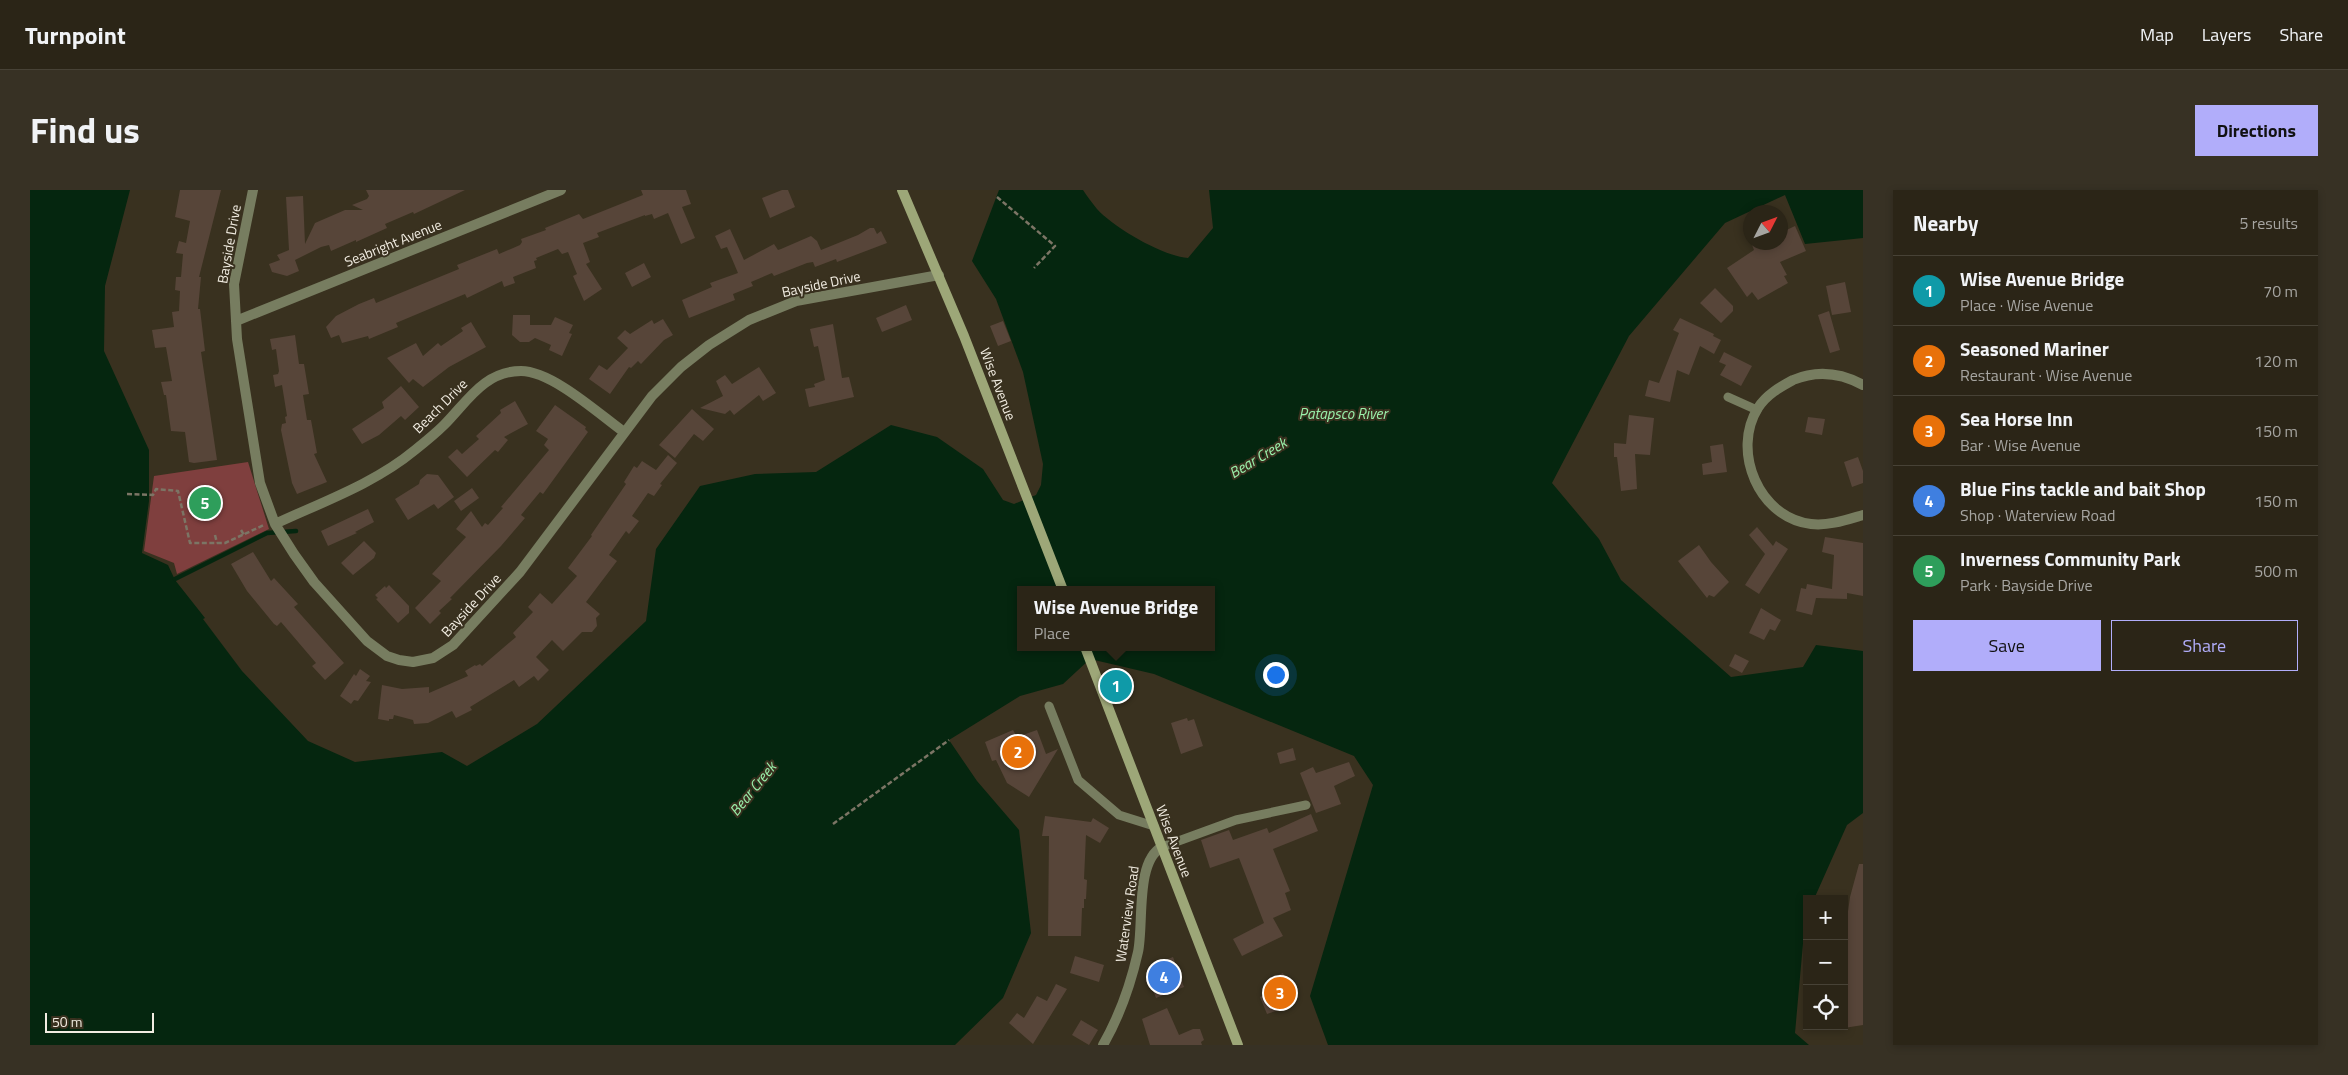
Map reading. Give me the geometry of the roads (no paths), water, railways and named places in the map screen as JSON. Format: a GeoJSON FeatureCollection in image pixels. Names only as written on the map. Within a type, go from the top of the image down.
{"type":"FeatureCollection","features":[{"type":"Feature","properties":{"kind":"main road","name":"Wise Avenue"},"geometry":{"type":"LineString","coordinates":[[902,190],[939,275],[1061,586]]}},
{"type":"Feature","properties":{"kind":"main road","name":"Wise Avenue"},"geometry":{"type":"LineString","coordinates":[[1087,651],[1238,1045]]}},
{"type":"Feature","properties":{"kind":"street","name":"Bayside Drive"},"geometry":{"type":"LineString","coordinates":[[253,190],[234,284],[236,321],[260,483],[274,523],[314,582],[378,650],[399,660],[413,662],[433,658],[453,646],[520,572],[652,396],[681,367],[716,340],[749,320],[796,301],[939,275]]}},
{"type":"Feature","properties":{"kind":"street","name":"Seabright Avenue"},"geometry":{"type":"LineString","coordinates":[[236,321],[561,190]]}},
{"type":"Feature","properties":{"kind":"street","name":"Beach Drive"},"geometry":{"type":"LineString","coordinates":[[274,523],[374,478],[398,463],[444,426],[476,389],[503,373],[523,371],[544,376],[624,432]]}},
{"type":"Feature","properties":{"kind":"street"},"geometry":{"type":"LineString","coordinates":[[1863,385],[1840,375],[1811,374],[1797,379],[1775,390],[1765,399],[1757,410],[1748,429],[1749,461],[1757,485],[1774,506],[1795,520],[1809,524],[1839,522],[1863,515]]}},
{"type":"Feature","properties":{"kind":"street","name":"Waterview Road"},"geometry":{"type":"LineString","coordinates":[[1104,1045],[1121,1005],[1139,951],[1147,866],[1154,851],[1162,847]]}},
{"type":"Feature","properties":{"kind":"lane"},"geometry":{"type":"LineString","coordinates":[[1728,396],[1757,410]]}},
{"type":"Feature","properties":{"kind":"lane"},"geometry":{"type":"LineString","coordinates":[[1049,706],[1078,780],[1118,815],[1154,826]]}},
{"type":"Feature","properties":{"kind":"lane"},"geometry":{"type":"LineString","coordinates":[[1162,847],[1236,820],[1306,805]]}},
{"type":"Feature","properties":{"kind":"water","name":"Patapsco River"},"geometry":{"type":"Polygon","coordinates":[[[30,190],[130,190],[105,286],[104,351],[149,450],[149,501],[142,553],[168,565],[175,580],[205,618],[203,619],[242,671],[308,741],[355,762],[442,752],[467,766],[537,724],[646,621],[656,549],[700,486],[755,474],[816,472],[891,425],[937,437],[983,469],[1003,500],[1014,504],[1036,495],[1041,485],[1043,464],[1023,372],[996,299],[972,261],[999,190],[1083,190],[1097,209],[1127,232],[1153,247],[1188,258],[1213,228],[1209,190],[1863,190],[1863,238],[1805,244],[1785,195],[1764,205],[1743,205],[1743,215],[1725,223],[1629,336],[1552,483],[1599,539],[1621,580],[1731,677],[1803,667],[1816,645],[1863,651],[1863,813],[1847,825],[1816,895],[1803,895],[1803,944],[1795,1033],[1809,1045],[1328,1045],[1310,996],[1373,785],[1354,756],[1154,674],[1090,659],[1063,684],[1020,696],[949,740],[977,781],[1019,830],[1031,933],[1003,998],[955,1045],[30,1045],[30,190]]]}},
{"type":"Feature","properties":{"kind":"waterway"},"geometry":{"type":"LineString","coordinates":[[175,579],[267,533],[296,531]]}},
{"type":"Feature","properties":{"kind":"place","name":"Inverness Community Park"},"geometry":{"type":"Point","coordinates":[205,503]}},
{"type":"Feature","properties":{"kind":"place","name":"Wise Avenue Bridge"},"geometry":{"type":"Point","coordinates":[1116,686]}},
{"type":"Feature","properties":{"kind":"place","name":"Seasoned Mariner"},"geometry":{"type":"Point","coordinates":[1018,752]}},
{"type":"Feature","properties":{"kind":"place","name":"Blue Fins tackle and bait Shop"},"geometry":{"type":"Point","coordinates":[1164,977]}},
{"type":"Feature","properties":{"kind":"place","name":"Sea Horse Inn"},"geometry":{"type":"Point","coordinates":[1280,993]}},
{"type":"Feature","properties":{"kind":"water label","name":"Bear Creek"},"geometry":{"type":"Point","coordinates":[1258,458]}},
{"type":"Feature","properties":{"kind":"water label","name":"Bear Creek"},"geometry":{"type":"Point","coordinates":[753,789]}}]}
